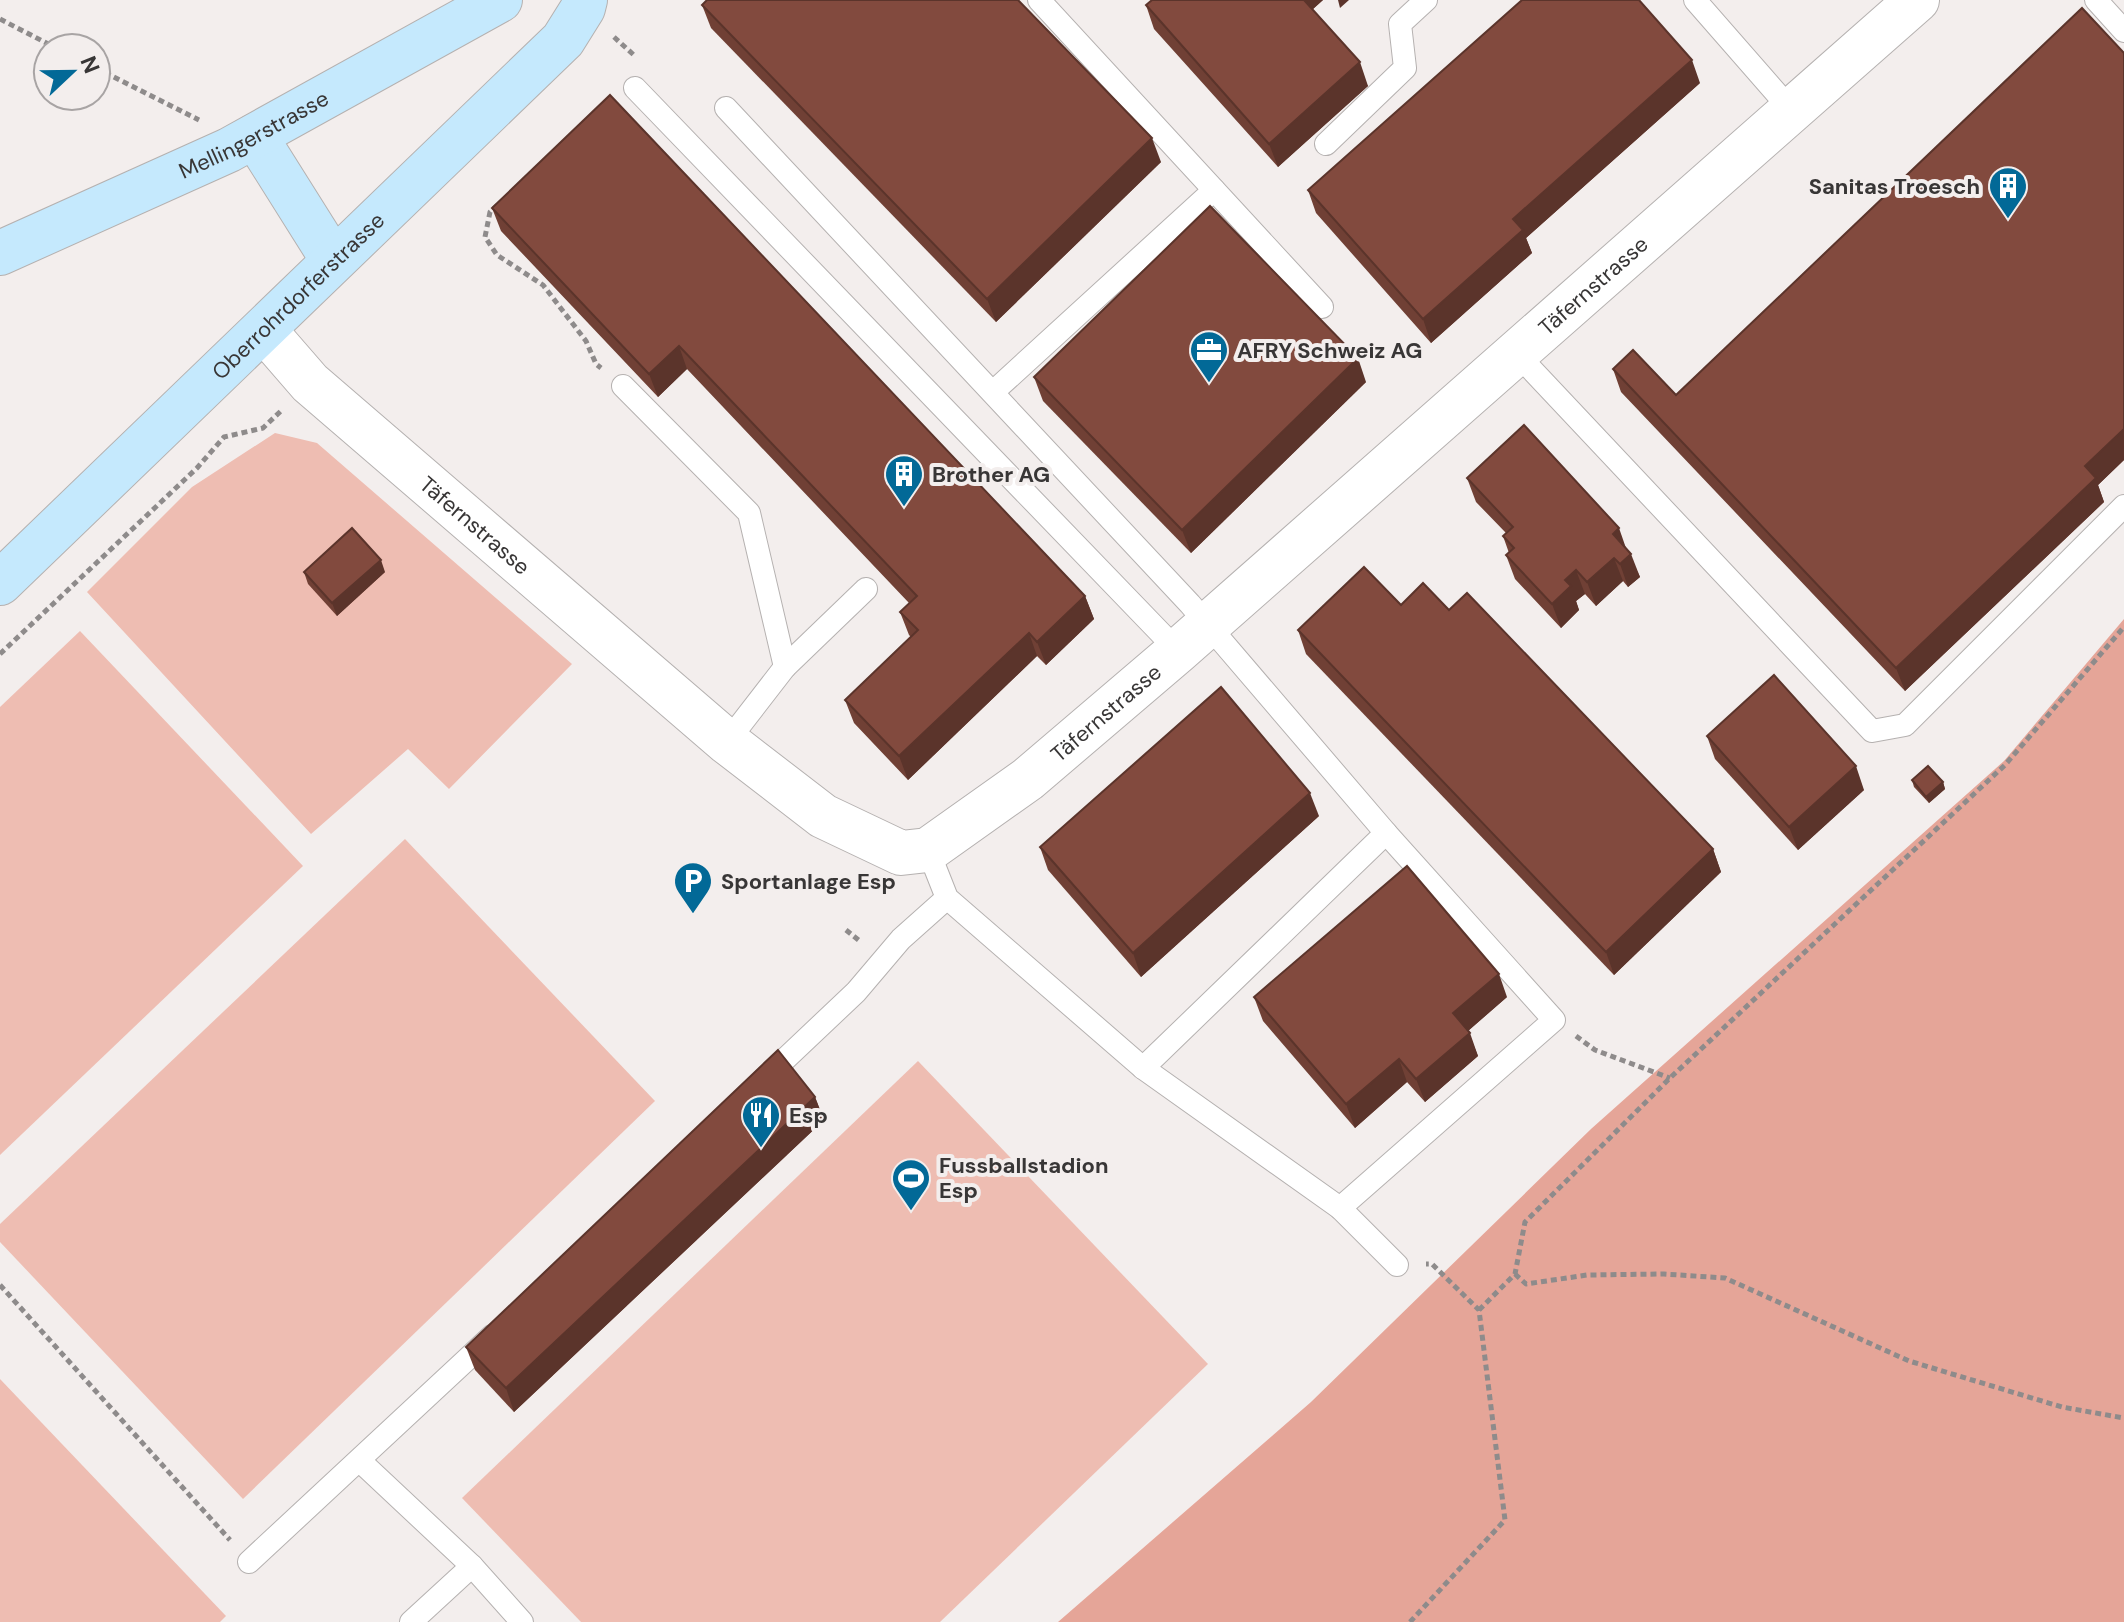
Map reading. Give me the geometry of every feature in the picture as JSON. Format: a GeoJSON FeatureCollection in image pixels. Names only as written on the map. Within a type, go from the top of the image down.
{"type":"FeatureCollection","features":[{"type":"Feature","properties":{"kind":"main road","name":"Mellingerstrasse"},"geometry":{"type":"LineString","coordinates":[[0,253],[242,143],[500,0]]}},
{"type":"Feature","properties":{"kind":"main road","name":"Oberrohrdorferstrasse"},"geometry":{"type":"LineString","coordinates":[[0,583],[563,40],[585,0]]}},
{"type":"Feature","properties":{"kind":"main road"},"geometry":{"type":"LineString","coordinates":[[242,143],[333,260]]}},
{"type":"Feature","properties":{"kind":"street","name":"Täfernstrasse"},"geometry":{"type":"LineString","coordinates":[[264,330],[310,383],[727,742],[823,816],[901,853],[928,850],[1028,779],[1517,354],[1917,0]]}},
{"type":"Feature","properties":{"kind":"lane"},"geometry":{"type":"LineString","coordinates":[[1039,0],[1322,307]]}},
{"type":"Feature","properties":{"kind":"lane"},"geometry":{"type":"LineString","coordinates":[[1326,144],[1405,68],[1400,24],[1426,0]]}},
{"type":"Feature","properties":{"kind":"lane"},"geometry":{"type":"LineString","coordinates":[[1695,0],[1792,111]]}},
{"type":"Feature","properties":{"kind":"lane"},"geometry":{"type":"LineString","coordinates":[[2096,0],[2124,31]]}},
{"type":"Feature","properties":{"kind":"lane"},"geometry":{"type":"LineString","coordinates":[[635,88],[1386,833],[1554,1020],[1340,1208]]}},
{"type":"Feature","properties":{"kind":"lane"},"geometry":{"type":"LineString","coordinates":[[726,108],[993,392],[1192,638]]}},
{"type":"Feature","properties":{"kind":"lane"},"geometry":{"type":"LineString","coordinates":[[993,392],[1214,190]]}},
{"type":"Feature","properties":{"kind":"lane"},"geometry":{"type":"LineString","coordinates":[[1517,354],[1872,731],[1905,725],[2124,506]]}},
{"type":"Feature","properties":{"kind":"lane"},"geometry":{"type":"LineString","coordinates":[[623,386],[749,513],[785,667]]}},
{"type":"Feature","properties":{"kind":"lane"},"geometry":{"type":"LineString","coordinates":[[727,742],[785,667],[866,589]]}},
{"type":"Feature","properties":{"kind":"lane"},"geometry":{"type":"LineString","coordinates":[[1143,1068],[1386,833]]}},
{"type":"Feature","properties":{"kind":"lane"},"geometry":{"type":"LineString","coordinates":[[928,850],[947,898],[1143,1068],[1340,1208],[1397,1265]]}},
{"type":"Feature","properties":{"kind":"lane"},"geometry":{"type":"LineString","coordinates":[[752,1090],[856,992],[901,939],[947,898]]}},
{"type":"Feature","properties":{"kind":"lane"},"geometry":{"type":"LineString","coordinates":[[249,1562],[510,1319]]}},
{"type":"Feature","properties":{"kind":"lane"},"geometry":{"type":"LineString","coordinates":[[360,1461],[472,1566],[522,1622]]}},
{"type":"Feature","properties":{"kind":"lane"},"geometry":{"type":"LineString","coordinates":[[411,1622],[472,1566]]}},
{"type":"Feature","properties":{"kind":"path"},"geometry":{"type":"LineString","coordinates":[[0,19],[32,36]]}},
{"type":"Feature","properties":{"kind":"path"},"geometry":{"type":"LineString","coordinates":[[112,76],[242,143]]}},
{"type":"Feature","properties":{"kind":"path"},"geometry":{"type":"LineString","coordinates":[[502,202],[490,212],[485,237],[497,255],[543,285],[586,341],[596,364],[623,386]]}},
{"type":"Feature","properties":{"kind":"path"},"geometry":{"type":"LineString","coordinates":[[0,654],[131,528]]}},
{"type":"Feature","properties":{"kind":"path"},"geometry":{"type":"LineString","coordinates":[[1479,1310],[1515,1274],[1525,1222],[1670,1078],[2005,765],[2124,627]]}},
{"type":"Feature","properties":{"kind":"path"},"geometry":{"type":"LineString","coordinates":[[1554,1020],[1595,1050],[1670,1078]]}},
{"type":"Feature","properties":{"kind":"path"},"geometry":{"type":"LineString","coordinates":[[1397,1265],[1432,1264],[1479,1310],[1505,1520],[1410,1622]]}},
{"type":"Feature","properties":{"kind":"path"},"geometry":{"type":"LineString","coordinates":[[1515,1274],[1526,1284],[1587,1275],[1664,1274],[1725,1278],[1909,1361],[2062,1407],[2124,1418]]}},
{"type":"Feature","properties":{"kind":"path"},"geometry":{"type":"LineString","coordinates":[[0,1285],[249,1562]]}},
{"type":"Feature","properties":{"kind":"shaded area"},"geometry":{"type":"Polygon","coordinates":[[[275,433],[317,443],[572,664],[449,789],[408,749],[311,834],[87,592],[192,487],[275,433]]]}},
{"type":"Feature","properties":{"kind":"shaded area"},"geometry":{"type":"Polygon","coordinates":[[[2124,619],[2124,1622],[1058,1622],[1311,1402],[1591,1129],[2004,761],[2124,619]]]}},
{"type":"Feature","properties":{"kind":"shaded area"},"geometry":{"type":"Polygon","coordinates":[[[80,631],[303,866],[0,1155],[0,707],[80,631]]]}},
{"type":"Feature","properties":{"kind":"shaded area"},"geometry":{"type":"Polygon","coordinates":[[[405,839],[655,1101],[243,1499],[0,1242],[0,1224],[405,839]]]}},
{"type":"Feature","properties":{"kind":"shaded area","name":"Fussballstadion Esp"},"geometry":{"type":"Polygon","coordinates":[[[918,1061],[1208,1364],[940,1622],[581,1622],[462,1498],[918,1061]]]}},
{"type":"Feature","properties":{"kind":"shaded area"},"geometry":{"type":"Polygon","coordinates":[[[0,1379],[226,1616],[220,1622],[0,1622],[0,1379]]]}},
{"type":"Feature","properties":{"kind":"building"},"geometry":{"type":"Polygon","coordinates":[[[707,0],[1018,0],[1152,138],[987,299],[702,5],[707,0]]]}},
{"type":"Feature","properties":{"kind":"building"},"geometry":{"type":"Polygon","coordinates":[[[1152,0],[1304,0],[1360,62],[1269,144],[1146,5],[1152,0]]]}},
{"type":"Feature","properties":{"kind":"building"},"geometry":{"type":"Polygon","coordinates":[[[1522,0],[1639,0],[1692,60],[1513,219],[1523,230],[1423,319],[1308,190],[1522,0]]]}},
{"type":"Feature","properties":{"kind":"building","name":"Sanitas Troesch"},"geometry":{"type":"Polygon","coordinates":[[[2082,8],[2124,53],[2124,429],[2085,466],[2096,478],[1896,668],[1613,369],[1633,350],[1676,395],[2082,8]]]}},
{"type":"Feature","properties":{"kind":"building","name":"Brother AG"},"geometry":{"type":"Polygon","coordinates":[[[610,95],[1085,596],[1037,642],[1029,633],[899,756],[845,700],[918,630],[900,612],[917,596],[679,346],[649,374],[492,208],[610,95]]]}},
{"type":"Feature","properties":{"kind":"building"},"geometry":{"type":"Polygon","coordinates":[[[1210,206],[1358,358],[1182,530],[1034,377],[1210,206]]]}},
{"type":"Feature","properties":{"kind":"building"},"geometry":{"type":"Polygon","coordinates":[[[1524,425],[1619,528],[1613,534],[1631,554],[1620,564],[1614,558],[1587,582],[1576,570],[1565,580],[1571,586],[1552,604],[1506,555],[1514,548],[1503,536],[1513,527],[1467,478],[1524,425]]]}},
{"type":"Feature","properties":{"kind":"building"},"geometry":{"type":"Polygon","coordinates":[[[352,528],[381,560],[332,603],[304,572],[352,528]]]}},
{"type":"Feature","properties":{"kind":"building"},"geometry":{"type":"Polygon","coordinates":[[[1364,567],[1401,605],[1423,583],[1449,610],[1467,593],[1713,849],[1606,952],[1298,630],[1364,567]]]}},
{"type":"Feature","properties":{"kind":"building"},"geometry":{"type":"Polygon","coordinates":[[[1774,675],[1856,766],[1789,827],[1707,736],[1774,675]]]}},
{"type":"Feature","properties":{"kind":"building"},"geometry":{"type":"Polygon","coordinates":[[[1221,687],[1310,793],[1133,953],[1040,847],[1221,687]]]}},
{"type":"Feature","properties":{"kind":"building"},"geometry":{"type":"Polygon","coordinates":[[[1928,766],[1943,782],[1926,797],[1912,780],[1928,766]]]}},
{"type":"Feature","properties":{"kind":"building"},"geometry":{"type":"Polygon","coordinates":[[[1407,866],[1499,974],[1453,1013],[1470,1033],[1416,1079],[1399,1059],[1346,1104],[1254,997],[1407,866]]]}},
{"type":"Feature","properties":{"kind":"building"},"geometry":{"type":"Polygon","coordinates":[[[778,1050],[815,1097],[506,1388],[466,1347],[778,1050]]]}},
{"type":"Feature","properties":{"kind":"place","name":"Sanitas Troesch"},"geometry":{"type":"Point","coordinates":[2008,220]}},
{"type":"Feature","properties":{"kind":"place","name":"AFRY Schweiz AG"},"geometry":{"type":"Point","coordinates":[1209,384]}},
{"type":"Feature","properties":{"kind":"place","name":"Brother AG"},"geometry":{"type":"Point","coordinates":[904,508]}},
{"type":"Feature","properties":{"kind":"place","name":"Sportanlage Esp"},"geometry":{"type":"Point","coordinates":[693,915]}},
{"type":"Feature","properties":{"kind":"place","name":"Esp"},"geometry":{"type":"Point","coordinates":[761,1149]}},
{"type":"Feature","properties":{"kind":"place","name":"Fussballstadion Esp"},"geometry":{"type":"Point","coordinates":[911,1212]}}]}
